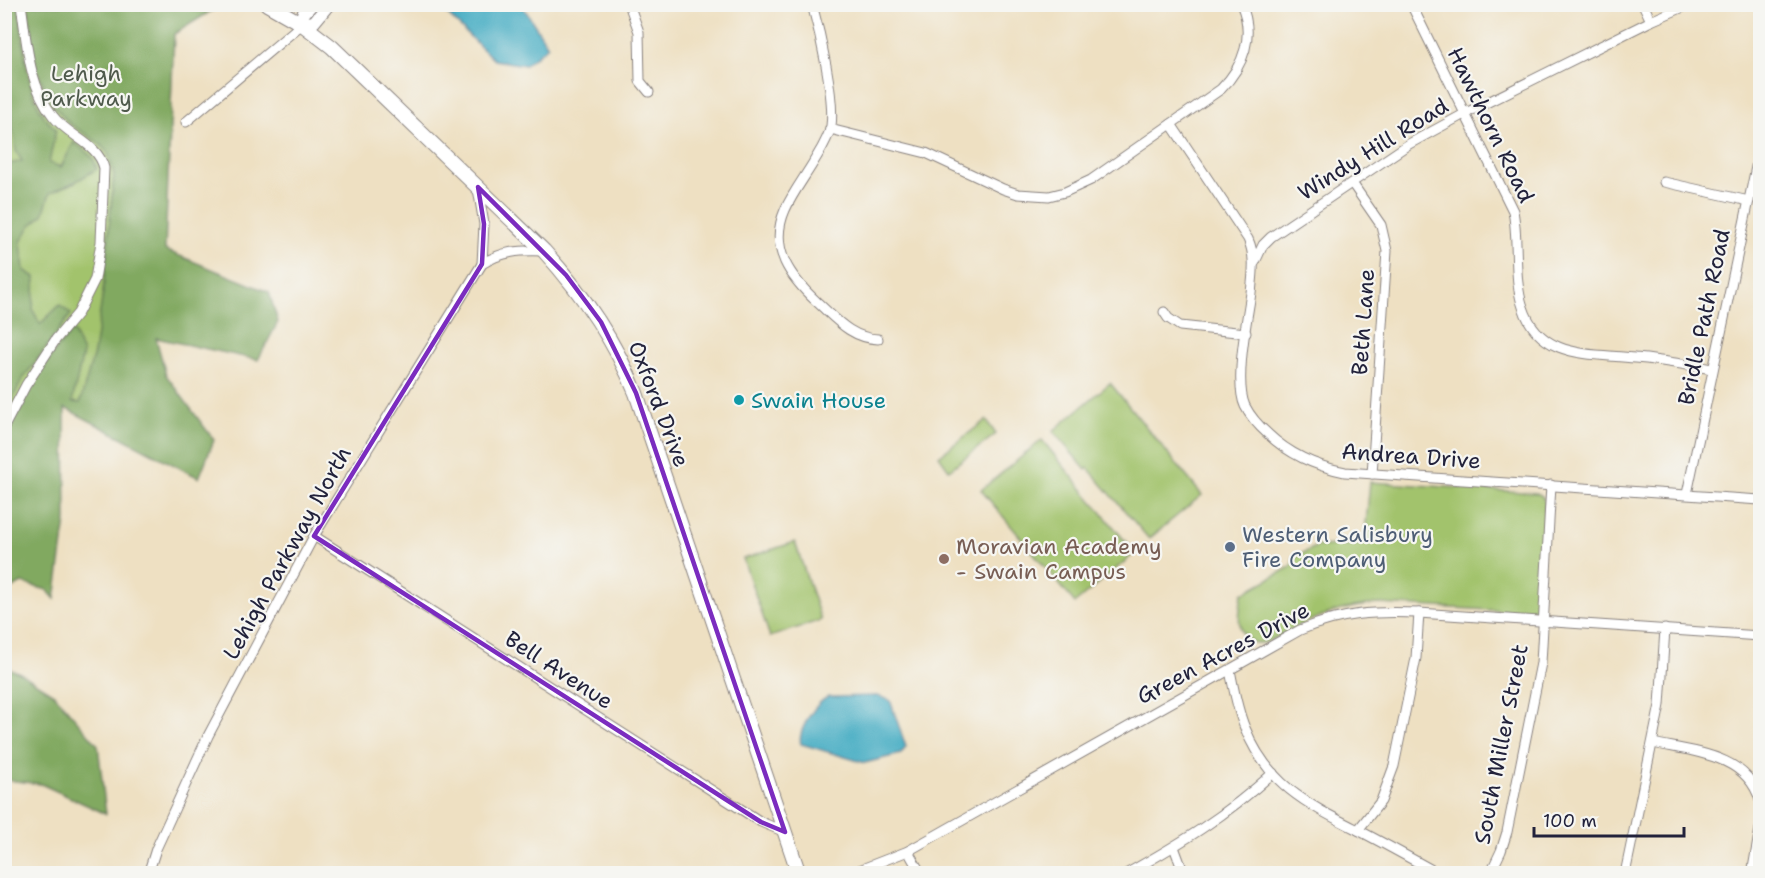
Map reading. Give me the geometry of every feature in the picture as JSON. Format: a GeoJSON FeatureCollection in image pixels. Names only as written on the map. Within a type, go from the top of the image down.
{"type":"FeatureCollection","features":[{"type":"Feature","properties":{"kind":"main road","name":"Oxford Drive"},"geometry":{"type":"LineString","coordinates":[[267,4],[302,24],[332,47],[544,251],[566,275],[601,322],[636,393],[799,873]]}},
{"type":"Feature","properties":{"kind":"street"},"geometry":{"type":"LineString","coordinates":[[4,427],[26,385],[89,295],[99,262],[104,168],[102,160],[91,147],[64,128],[46,106],[30,70],[21,4]]}},
{"type":"Feature","properties":{"kind":"street"},"geometry":{"type":"LineString","coordinates":[[302,24],[303,14],[312,4]]}},
{"type":"Feature","properties":{"kind":"street"},"geometry":{"type":"LineString","coordinates":[[186,122],[302,24],[314,22],[329,4]]}},
{"type":"Feature","properties":{"kind":"street"},"geometry":{"type":"LineString","coordinates":[[629,4],[639,32],[640,81],[649,92]]}},
{"type":"Feature","properties":{"kind":"street"},"geometry":{"type":"LineString","coordinates":[[812,4],[821,41],[831,105],[830,129],[827,140],[785,211],[780,236],[781,251],[790,275],[844,327],[858,335],[878,339]]}},
{"type":"Feature","properties":{"kind":"street"},"geometry":{"type":"LineString","coordinates":[[830,129],[908,147],[1003,189],[1034,196],[1049,196],[1080,186],[1221,89],[1237,71],[1246,48],[1247,24],[1241,4]]}},
{"type":"Feature","properties":{"kind":"street"},"geometry":{"type":"LineString","coordinates":[[1643,4],[1651,21]]}},
{"type":"Feature","properties":{"kind":"street","name":"Windy Hill Road"},"geometry":{"type":"LineString","coordinates":[[1254,265],[1263,245],[1271,237],[1409,144],[1651,21],[1690,4]]}},
{"type":"Feature","properties":{"kind":"street","name":"Hawthorn Road"},"geometry":{"type":"LineString","coordinates":[[1414,5],[1514,211],[1522,306],[1543,338],[1562,349],[1580,355],[1634,357],[1712,369]]}},
{"type":"Feature","properties":{"kind":"street","name":"Andrea Drive"},"geometry":{"type":"LineString","coordinates":[[1171,124],[1248,239],[1252,249],[1254,265],[1241,384],[1242,394],[1245,406],[1265,432],[1293,454],[1310,463],[1344,472],[1761,500]]}},
{"type":"Feature","properties":{"kind":"street","name":"Bridle Path Road"},"geometry":{"type":"LineString","coordinates":[[1687,494],[1761,148]]}},
{"type":"Feature","properties":{"kind":"street","name":"Beth Lane"},"geometry":{"type":"LineString","coordinates":[[1352,183],[1381,225],[1387,251],[1372,474]]}},
{"type":"Feature","properties":{"kind":"street"},"geometry":{"type":"LineString","coordinates":[[1664,183],[1749,201]]}},
{"type":"Feature","properties":{"kind":"street","name":"Lehigh Parkway North"},"geometry":{"type":"LineString","coordinates":[[148,873],[156,849],[208,736],[314,536],[482,264],[484,224],[478,187]]}},
{"type":"Feature","properties":{"kind":"street"},"geometry":{"type":"LineString","coordinates":[[482,264],[496,255],[514,250],[544,251]]}},
{"type":"Feature","properties":{"kind":"street"},"geometry":{"type":"LineString","coordinates":[[1164,312],[1168,318],[1180,326],[1246,333]]}},
{"type":"Feature","properties":{"kind":"street","name":"South Miller Street"},"geometry":{"type":"LineString","coordinates":[[1490,873],[1502,851],[1507,832],[1536,695],[1541,663],[1551,485]]}},
{"type":"Feature","properties":{"kind":"street","name":"Bell Avenue"},"geometry":{"type":"LineString","coordinates":[[314,536],[761,822],[785,832]]}},
{"type":"Feature","properties":{"kind":"street","name":"Green Acres Drive"},"geometry":{"type":"LineString","coordinates":[[849,873],[908,850],[1300,630],[1324,621],[1361,613],[1419,613],[1761,636]]}},
{"type":"Feature","properties":{"kind":"street"},"geometry":{"type":"LineString","coordinates":[[1358,830],[1381,801],[1394,766],[1416,658],[1419,613]]}},
{"type":"Feature","properties":{"kind":"street"},"geometry":{"type":"LineString","coordinates":[[1625,873],[1653,743],[1662,686],[1665,629]]}},
{"type":"Feature","properties":{"kind":"street"},"geometry":{"type":"LineString","coordinates":[[1230,670],[1246,730],[1262,760],[1273,773],[1302,801],[1439,873]]}},
{"type":"Feature","properties":{"kind":"street"},"geometry":{"type":"LineString","coordinates":[[1653,743],[1733,764],[1750,778],[1761,800]]}},
{"type":"Feature","properties":{"kind":"street"},"geometry":{"type":"LineString","coordinates":[[1126,873],[1174,847],[1226,814],[1273,773]]}},
{"type":"Feature","properties":{"kind":"street"},"geometry":{"type":"LineString","coordinates":[[1752,873],[1761,829]]}},
{"type":"Feature","properties":{"kind":"street"},"geometry":{"type":"LineString","coordinates":[[1174,847],[1184,873]]}},
{"type":"Feature","properties":{"kind":"street"},"geometry":{"type":"LineString","coordinates":[[908,850],[921,873]]}},
{"type":"Feature","properties":{"kind":"highlighted area"},"geometry":{"type":"Polygon","coordinates":[[[478,187],[566,275],[601,322],[636,393],[785,832],[761,822],[314,536],[482,264],[484,224],[478,187]]]}},
{"type":"Feature","properties":{"kind":"green space"},"geometry":{"type":"Polygon","coordinates":[[[19,4],[24,54],[32,88],[45,118],[56,129],[49,163],[61,167],[74,142],[93,158],[97,169],[50,193],[43,215],[30,226],[21,242],[24,270],[35,277],[33,310],[40,324],[60,305],[71,314],[22,380],[5,414],[4,198],[8,197],[5,193],[5,165],[22,161],[16,151],[10,109],[10,74],[5,40],[4,5],[19,4]]]}},
{"type":"Feature","properties":{"kind":"green space","name":"Lehigh Parkway"},"geometry":{"type":"Polygon","coordinates":[[[5,5],[116,5],[169,38],[86,404],[42,400],[5,460],[5,5]]]}},
{"type":"Feature","properties":{"kind":"green space"},"geometry":{"type":"Polygon","coordinates":[[[28,5],[221,5],[174,34],[165,250],[269,292],[278,322],[258,360],[156,338],[166,375],[214,440],[199,478],[65,408],[66,521],[55,599],[47,590],[22,583],[5,592],[5,438],[32,383],[73,330],[83,353],[72,402],[80,403],[94,353],[103,292],[114,175],[108,153],[99,143],[69,123],[52,103],[36,68],[28,5]]]}},
{"type":"Feature","properties":{"kind":"green space"},"geometry":{"type":"Polygon","coordinates":[[[1110,383],[1202,495],[1149,539],[1053,431],[1110,383]]]}},
{"type":"Feature","properties":{"kind":"green space"},"geometry":{"type":"Polygon","coordinates":[[[986,420],[996,434],[949,470],[939,456],[986,420]]]}},
{"type":"Feature","properties":{"kind":"green space"},"geometry":{"type":"Polygon","coordinates":[[[1042,440],[1135,553],[1075,603],[981,490],[1042,440]]]}},
{"type":"Feature","properties":{"kind":"green space"},"geometry":{"type":"Polygon","coordinates":[[[1370,482],[1537,493],[1542,496],[1545,503],[1537,607],[1528,612],[1365,605],[1326,614],[1264,642],[1257,643],[1246,637],[1239,620],[1242,594],[1292,566],[1294,557],[1318,546],[1364,544],[1370,482]]]}},
{"type":"Feature","properties":{"kind":"green space"},"geometry":{"type":"Polygon","coordinates":[[[795,542],[821,620],[770,637],[743,559],[795,542]]]}},
{"type":"Feature","properties":{"kind":"green space"},"geometry":{"type":"Polygon","coordinates":[[[5,667],[20,673],[54,694],[98,745],[106,814],[41,784],[7,780],[5,786],[5,667]]]}},
{"type":"Feature","properties":{"kind":"water"},"geometry":{"type":"Polygon","coordinates":[[[438,5],[522,5],[548,46],[525,65],[494,60],[438,5]]]}},
{"type":"Feature","properties":{"kind":"water"},"geometry":{"type":"Polygon","coordinates":[[[877,696],[890,700],[906,747],[901,754],[865,763],[801,744],[805,725],[823,700],[828,697],[877,696]]]}},
{"type":"Feature","properties":{"kind":"place","name":"Swain House"},"geometry":{"type":"Point","coordinates":[739,400]}},
{"type":"Feature","properties":{"kind":"place","name":"Western Salisbury Fire Company"},"geometry":{"type":"Point","coordinates":[1230,547]}},
{"type":"Feature","properties":{"kind":"place","name":"Moravian Academy - Swain Campus"},"geometry":{"type":"Point","coordinates":[944,559]}}]}
